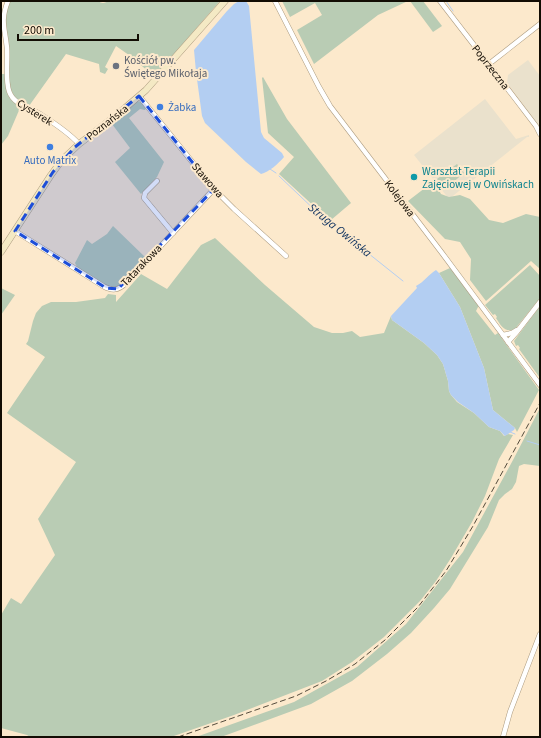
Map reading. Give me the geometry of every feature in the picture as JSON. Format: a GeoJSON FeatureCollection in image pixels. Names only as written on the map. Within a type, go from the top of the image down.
{"type":"FeatureCollection","features":[{"type":"Feature","properties":{"kind":"main road","name":"Poznańska"},"geometry":{"type":"LineString","coordinates":[[1,252],[53,172],[68,154],[118,114],[153,83],[225,1]]}},
{"type":"Feature","properties":{"kind":"street","name":"Cysterek"},"geometry":{"type":"LineString","coordinates":[[8,1],[2,20],[7,48],[9,90],[17,102],[46,118],[79,144]]}},
{"type":"Feature","properties":{"kind":"street","name":"Kolejowa"},"geometry":{"type":"LineString","coordinates":[[275,1],[330,106],[540,385]]}},
{"type":"Feature","properties":{"kind":"street","name":"Poprzeczna"},"geometry":{"type":"LineString","coordinates":[[440,1],[536,126],[540,134]]}},
{"type":"Feature","properties":{"kind":"street"},"geometry":{"type":"LineString","coordinates":[[489,64],[540,24]]}},
{"type":"Feature","properties":{"kind":"street","name":"Stawowa"},"geometry":{"type":"LineString","coordinates":[[139,96],[214,189],[286,256]]}},
{"type":"Feature","properties":{"kind":"street"},"geometry":{"type":"LineString","coordinates":[[157,181],[146,191],[144,198],[173,232]]}},
{"type":"Feature","properties":{"kind":"street","name":"Tatarakowa"},"geometry":{"type":"LineString","coordinates":[[15,231],[103,286],[112,290],[118,289],[126,283],[214,189]]}},
{"type":"Feature","properties":{"kind":"street"},"geometry":{"type":"LineString","coordinates":[[508,342],[540,302]]}},
{"type":"Feature","properties":{"kind":"street"},"geometry":{"type":"LineString","coordinates":[[503,335],[512,333],[519,329]]}},
{"type":"Feature","properties":{"kind":"street"},"geometry":{"type":"LineString","coordinates":[[503,737],[510,712],[540,634]]}},
{"type":"Feature","properties":{"kind":"highlighted area"},"geometry":{"type":"Polygon","coordinates":[[[139,96],[214,189],[118,289],[106,288],[15,231],[53,172],[75,147],[139,96]]]}},
{"type":"Feature","properties":{"kind":"shaded area"},"geometry":{"type":"Polygon","coordinates":[[[528,60],[540,76],[540,127],[507,83],[508,75],[528,60]]]}},
{"type":"Feature","properties":{"kind":"shaded area"},"geometry":{"type":"Polygon","coordinates":[[[485,99],[516,139],[529,135],[529,137],[527,137],[449,199],[414,155],[485,99]]]}},
{"type":"Feature","properties":{"kind":"green space"},"geometry":{"type":"Polygon","coordinates":[[[10,1],[98,1],[104,3],[109,1],[220,1],[155,76],[137,62],[138,61],[116,46],[105,67],[108,69],[105,74],[100,72],[99,64],[66,54],[29,106],[26,106],[15,98],[10,88],[6,9],[10,1]]]}},
{"type":"Feature","properties":{"kind":"green space"},"geometry":{"type":"Polygon","coordinates":[[[282,1],[408,1],[378,15],[314,64],[297,30],[322,15],[315,3],[290,17],[282,1]]]}},
{"type":"Feature","properties":{"kind":"green space"},"geometry":{"type":"Polygon","coordinates":[[[410,1],[423,1],[442,26],[433,32],[410,1]]]}},
{"type":"Feature","properties":{"kind":"green space"},"geometry":{"type":"Polygon","coordinates":[[[1,74],[7,74],[6,81],[20,108],[8,136],[1,145],[1,74]]]}},
{"type":"Feature","properties":{"kind":"green space"},"geometry":{"type":"Polygon","coordinates":[[[263,77],[287,119],[351,203],[331,220],[279,174],[294,157],[268,133],[263,77]]]}},
{"type":"Feature","properties":{"kind":"green space"},"geometry":{"type":"Polygon","coordinates":[[[137,101],[142,102],[146,108],[145,110],[140,109],[129,118],[164,162],[157,177],[141,194],[115,162],[130,148],[112,124],[113,121],[137,101]]]}},
{"type":"Feature","properties":{"kind":"green space"},"geometry":{"type":"Polygon","coordinates":[[[457,164],[464,173],[445,189],[437,179],[457,164]]]}},
{"type":"Feature","properties":{"kind":"green space"},"geometry":{"type":"Polygon","coordinates":[[[434,181],[441,194],[449,197],[460,195],[470,199],[489,220],[503,223],[526,214],[540,217],[540,269],[531,261],[486,301],[470,280],[471,259],[460,242],[445,239],[408,201],[434,181]]]}},
{"type":"Feature","properties":{"kind":"green space"},"geometry":{"type":"Polygon","coordinates":[[[113,226],[146,258],[123,284],[119,287],[111,288],[77,267],[75,263],[87,240],[92,244],[107,234],[113,226]]]}},
{"type":"Feature","properties":{"kind":"green space"},"geometry":{"type":"Polygon","coordinates":[[[215,238],[265,285],[314,327],[332,333],[352,331],[360,337],[384,333],[391,316],[392,320],[424,343],[437,355],[443,364],[449,391],[457,402],[474,413],[489,427],[500,431],[504,436],[508,434],[513,435],[499,459],[485,496],[472,522],[436,581],[420,601],[384,637],[352,662],[322,681],[234,715],[171,737],[30,737],[1,728],[1,615],[11,598],[21,604],[55,555],[38,519],[76,462],[7,413],[45,357],[26,344],[36,313],[42,306],[51,302],[76,302],[105,298],[108,294],[116,295],[116,302],[141,274],[167,289],[201,245],[215,238]]]}},
{"type":"Feature","properties":{"kind":"green space"},"geometry":{"type":"Polygon","coordinates":[[[530,265],[540,276],[540,298],[515,329],[506,329],[500,324],[495,314],[493,315],[485,305],[530,265]]]}},
{"type":"Feature","properties":{"kind":"green space"},"geometry":{"type":"Polygon","coordinates":[[[450,268],[479,305],[476,311],[495,335],[498,333],[539,390],[517,432],[515,428],[493,410],[484,368],[460,307],[439,273],[450,268]]]}},
{"type":"Feature","properties":{"kind":"green space"},"geometry":{"type":"Polygon","coordinates":[[[1,288],[15,295],[1,315],[1,288]]]}},
{"type":"Feature","properties":{"kind":"green space"},"geometry":{"type":"Polygon","coordinates":[[[540,306],[540,378],[519,349],[520,348],[518,345],[516,346],[514,341],[540,306]]]}},
{"type":"Feature","properties":{"kind":"green space"},"geometry":{"type":"Polygon","coordinates":[[[540,408],[540,466],[524,464],[519,466],[516,482],[512,489],[499,500],[488,527],[450,589],[411,633],[352,681],[311,704],[221,737],[196,737],[294,702],[357,667],[406,624],[463,552],[540,408]]]}},
{"type":"Feature","properties":{"kind":"water"},"geometry":{"type":"Polygon","coordinates":[[[239,1],[246,1],[249,6],[261,132],[264,138],[282,153],[284,157],[273,167],[261,174],[246,162],[205,123],[202,116],[196,72],[194,50],[227,11],[239,1]]]}},
{"type":"Feature","properties":{"kind":"water"},"geometry":{"type":"Polygon","coordinates":[[[436,270],[460,307],[484,368],[493,410],[515,428],[505,436],[500,431],[489,427],[451,395],[443,364],[437,355],[424,343],[392,320],[391,316],[417,288],[416,286],[436,270]]]}},
{"type":"Feature","properties":{"kind":"waterway"},"geometry":{"type":"LineString","coordinates":[[446,1],[453,11]]}},
{"type":"Feature","properties":{"kind":"waterway","name":"Struga Owińska"},"geometry":{"type":"LineString","coordinates":[[270,169],[276,173]]}},
{"type":"Feature","properties":{"kind":"waterway","name":"Struga Owińska"},"geometry":{"type":"LineString","coordinates":[[279,176],[319,214],[403,281]]}},
{"type":"Feature","properties":{"kind":"waterway"},"geometry":{"type":"LineString","coordinates":[[510,432],[515,434]]}},
{"type":"Feature","properties":{"kind":"waterway"},"geometry":{"type":"LineString","coordinates":[[527,441],[540,445]]}},
{"type":"Feature","properties":{"kind":"railway"},"geometry":{"type":"LineString","coordinates":[[178,737],[296,696],[355,664],[385,640],[418,607],[446,571],[473,526],[540,403]]}},
{"type":"Feature","properties":{"kind":"place","name":"Kościół pw. Świętego Mikołaja"},"geometry":{"type":"Point","coordinates":[116,66]}},
{"type":"Feature","properties":{"kind":"place","name":"Żabka"},"geometry":{"type":"Point","coordinates":[160,107]}},
{"type":"Feature","properties":{"kind":"place","name":"Auto Matrix"},"geometry":{"type":"Point","coordinates":[50,147]}},
{"type":"Feature","properties":{"kind":"place","name":"Warsztat Terapii Zajęciowej w Owińskach"},"geometry":{"type":"Point","coordinates":[414,177]}}]}
